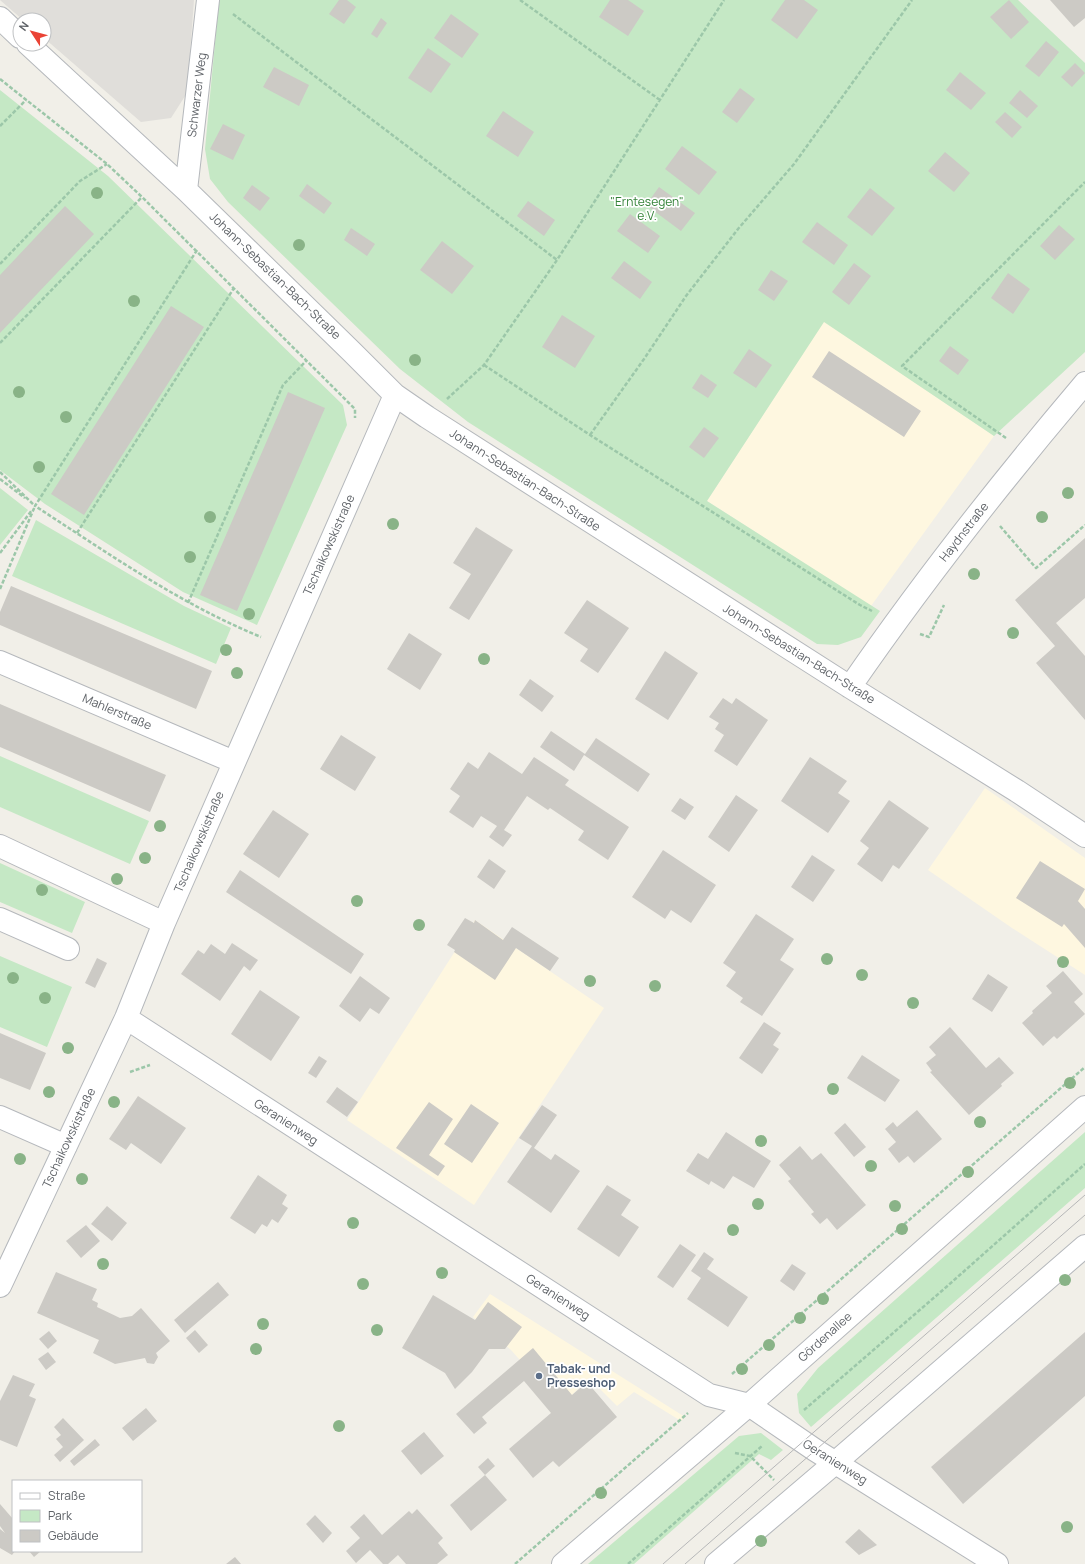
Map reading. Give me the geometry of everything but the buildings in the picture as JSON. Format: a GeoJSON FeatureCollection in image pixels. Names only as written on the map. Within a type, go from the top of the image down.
{"type":"FeatureCollection","features":[{"type":"Feature","properties":{"kind":"street","name":"Schwarzer Weg"},"geometry":{"type":"LineString","coordinates":[[186,190],[208,5]]}},
{"type":"Feature","properties":{"kind":"street"},"geometry":{"type":"LineString","coordinates":[[0,18],[12,29]]}},
{"type":"Feature","properties":{"kind":"street","name":"Johann-Sebastian-Bach-Straße"},"geometry":{"type":"LineString","coordinates":[[37,52],[186,190],[395,395],[427,417],[850,687],[1018,791],[1085,836]]}},
{"type":"Feature","properties":{"kind":"street","name":"Haydnstraße"},"geometry":{"type":"LineString","coordinates":[[850,687],[895,622],[957,540],[1026,452],[1085,383]]}},
{"type":"Feature","properties":{"kind":"street","name":"Tschaikowskistraße"},"geometry":{"type":"LineString","coordinates":[[0,1286],[126,1018],[164,923],[395,395]]}},
{"type":"Feature","properties":{"kind":"street","name":"Mahlerstraße"},"geometry":{"type":"LineString","coordinates":[[0,662],[234,762]]}},
{"type":"Feature","properties":{"kind":"street"},"geometry":{"type":"LineString","coordinates":[[0,846],[164,923]]}},
{"type":"Feature","properties":{"kind":"street"},"geometry":{"type":"LineString","coordinates":[[0,919],[68,950]]}},
{"type":"Feature","properties":{"kind":"street","name":"Geranienweg"},"geometry":{"type":"LineString","coordinates":[[126,1018],[709,1394],[749,1405],[784,1427],[802,1441],[997,1564]]}},
{"type":"Feature","properties":{"kind":"street","name":"Gördenallee"},"geometry":{"type":"LineString","coordinates":[[563,1564],[749,1405],[1085,1107]]}},
{"type":"Feature","properties":{"kind":"street"},"geometry":{"type":"LineString","coordinates":[[0,1117],[66,1146]]}},
{"type":"Feature","properties":{"kind":"street"},"geometry":{"type":"LineString","coordinates":[[716,1564],[1085,1246]]}},
{"type":"Feature","properties":{"kind":"path"},"geometry":{"type":"LineString","coordinates":[[520,0],[660,100]]}},
{"type":"Feature","properties":{"kind":"path"},"geometry":{"type":"LineString","coordinates":[[427,417],[484,365],[557,260],[724,0]]}},
{"type":"Feature","properties":{"kind":"path"},"geometry":{"type":"LineString","coordinates":[[590,435],[644,359],[686,296],[738,229],[794,164],[912,0]]}},
{"type":"Feature","properties":{"kind":"path"},"geometry":{"type":"LineString","coordinates":[[208,5],[231,12],[557,260]]}},
{"type":"Feature","properties":{"kind":"path"},"geometry":{"type":"LineString","coordinates":[[0,79],[107,164],[197,250],[355,409],[356,424]]}},
{"type":"Feature","properties":{"kind":"path"},"geometry":{"type":"LineString","coordinates":[[0,126],[26,100]]}},
{"type":"Feature","properties":{"kind":"path"},"geometry":{"type":"LineString","coordinates":[[0,264],[80,181],[107,164]]}},
{"type":"Feature","properties":{"kind":"path"},"geometry":{"type":"LineString","coordinates":[[1026,452],[902,366],[1085,182]]}},
{"type":"Feature","properties":{"kind":"path"},"geometry":{"type":"LineString","coordinates":[[0,343],[142,197]]}},
{"type":"Feature","properties":{"kind":"path"},"geometry":{"type":"LineString","coordinates":[[0,553],[35,506],[197,250]]}},
{"type":"Feature","properties":{"kind":"path"},"geometry":{"type":"LineString","coordinates":[[77,533],[234,288]]}},
{"type":"Feature","properties":{"kind":"path"},"geometry":{"type":"LineString","coordinates":[[188,603],[283,385],[307,360]]}},
{"type":"Feature","properties":{"kind":"path"},"geometry":{"type":"LineString","coordinates":[[484,365],[590,435],[860,605],[929,637],[945,601]]}},
{"type":"Feature","properties":{"kind":"path"},"geometry":{"type":"LineString","coordinates":[[0,472],[35,506]]}},
{"type":"Feature","properties":{"kind":"path"},"geometry":{"type":"LineString","coordinates":[[0,479],[35,506],[188,603],[262,638],[265,630]]}},
{"type":"Feature","properties":{"kind":"path"},"geometry":{"type":"LineString","coordinates":[[0,589],[35,506]]}},
{"type":"Feature","properties":{"kind":"path"},"geometry":{"type":"LineString","coordinates":[[1000,526],[1036,568],[1085,525]]}},
{"type":"Feature","properties":{"kind":"path"},"geometry":{"type":"LineString","coordinates":[[515,1564],[1085,1067]]}},
{"type":"Feature","properties":{"kind":"path"},"geometry":{"type":"LineString","coordinates":[[628,1564],[1085,1164]]}},
{"type":"Feature","properties":{"kind":"path"},"geometry":{"type":"LineString","coordinates":[[711,1437],[723,1450],[750,1456],[792,1499]]}},
{"type":"Feature","properties":{"kind":"shaded area"},"geometry":{"type":"Polygon","coordinates":[[[0,0],[194,0],[187,93],[171,118],[141,122],[52,45],[52,12],[14,12],[0,0]]]}},
{"type":"Feature","properties":{"kind":"shaded area"},"geometry":{"type":"Polygon","coordinates":[[[824,321],[994,436],[871,606],[707,501],[824,321]]]}},
{"type":"Feature","properties":{"kind":"shaded area"},"geometry":{"type":"Polygon","coordinates":[[[985,788],[1085,858],[1085,975],[1012,928],[928,870],[985,788]]]}},
{"type":"Feature","properties":{"kind":"shaded area"},"geometry":{"type":"Polygon","coordinates":[[[475,920],[604,1008],[474,1205],[347,1120],[475,920]]]}},
{"type":"Feature","properties":{"kind":"shaded area"},"geometry":{"type":"Polygon","coordinates":[[[490,1294],[685,1417],[681,1421],[634,1392],[617,1406],[589,1378],[561,1406],[511,1350],[473,1317],[490,1294]]]}},
{"type":"Feature","properties":{"kind":"green space","name":"\"Erntesegen\" e.V."},"geometry":{"type":"Polygon","coordinates":[[[219,0],[1018,0],[1085,63],[1085,352],[994,436],[824,322],[707,501],[880,611],[861,637],[838,645],[817,644],[468,422],[400,369],[228,202],[210,179],[205,149],[219,0]]]}},
{"type":"Feature","properties":{"kind":"green space"},"geometry":{"type":"Polygon","coordinates":[[[0,90],[108,176],[343,405],[347,425],[257,625],[183,592],[45,504],[0,470],[0,90]]]}},
{"type":"Feature","properties":{"kind":"green space"},"geometry":{"type":"Polygon","coordinates":[[[0,488],[28,510],[0,545],[0,488]]]}},
{"type":"Feature","properties":{"kind":"green space"},"geometry":{"type":"Polygon","coordinates":[[[36,520],[184,606],[231,628],[216,664],[12,576],[36,520]]]}},
{"type":"Feature","properties":{"kind":"green space"},"geometry":{"type":"Polygon","coordinates":[[[0,756],[149,821],[130,864],[0,807],[0,756]]]}},
{"type":"Feature","properties":{"kind":"green space"},"geometry":{"type":"Polygon","coordinates":[[[0,863],[85,902],[72,933],[0,902],[0,863]]]}},
{"type":"Feature","properties":{"kind":"green space"},"geometry":{"type":"Polygon","coordinates":[[[0,956],[72,987],[47,1047],[0,1027],[0,956]]]}},
{"type":"Feature","properties":{"kind":"green space"},"geometry":{"type":"Polygon","coordinates":[[[1085,1132],[1085,1188],[811,1427],[799,1413],[797,1394],[818,1368],[1085,1132]]]}},
{"type":"Feature","properties":{"kind":"green space"},"geometry":{"type":"Polygon","coordinates":[[[761,1433],[783,1450],[771,1460],[759,1454],[634,1564],[588,1564],[739,1436],[761,1433]]]}},
{"type":"Feature","properties":{"kind":"tram line"},"geometry":{"type":"LineString","coordinates":[[663,1564],[1085,1195]]}},
{"type":"Feature","properties":{"kind":"tram line"},"geometry":{"type":"LineString","coordinates":[[685,1564],[1085,1215]]}},
{"type":"Feature","properties":{"kind":"place","name":"Tabak- und Presseshop"},"geometry":{"type":"Point","coordinates":[539,1376]}}]}
